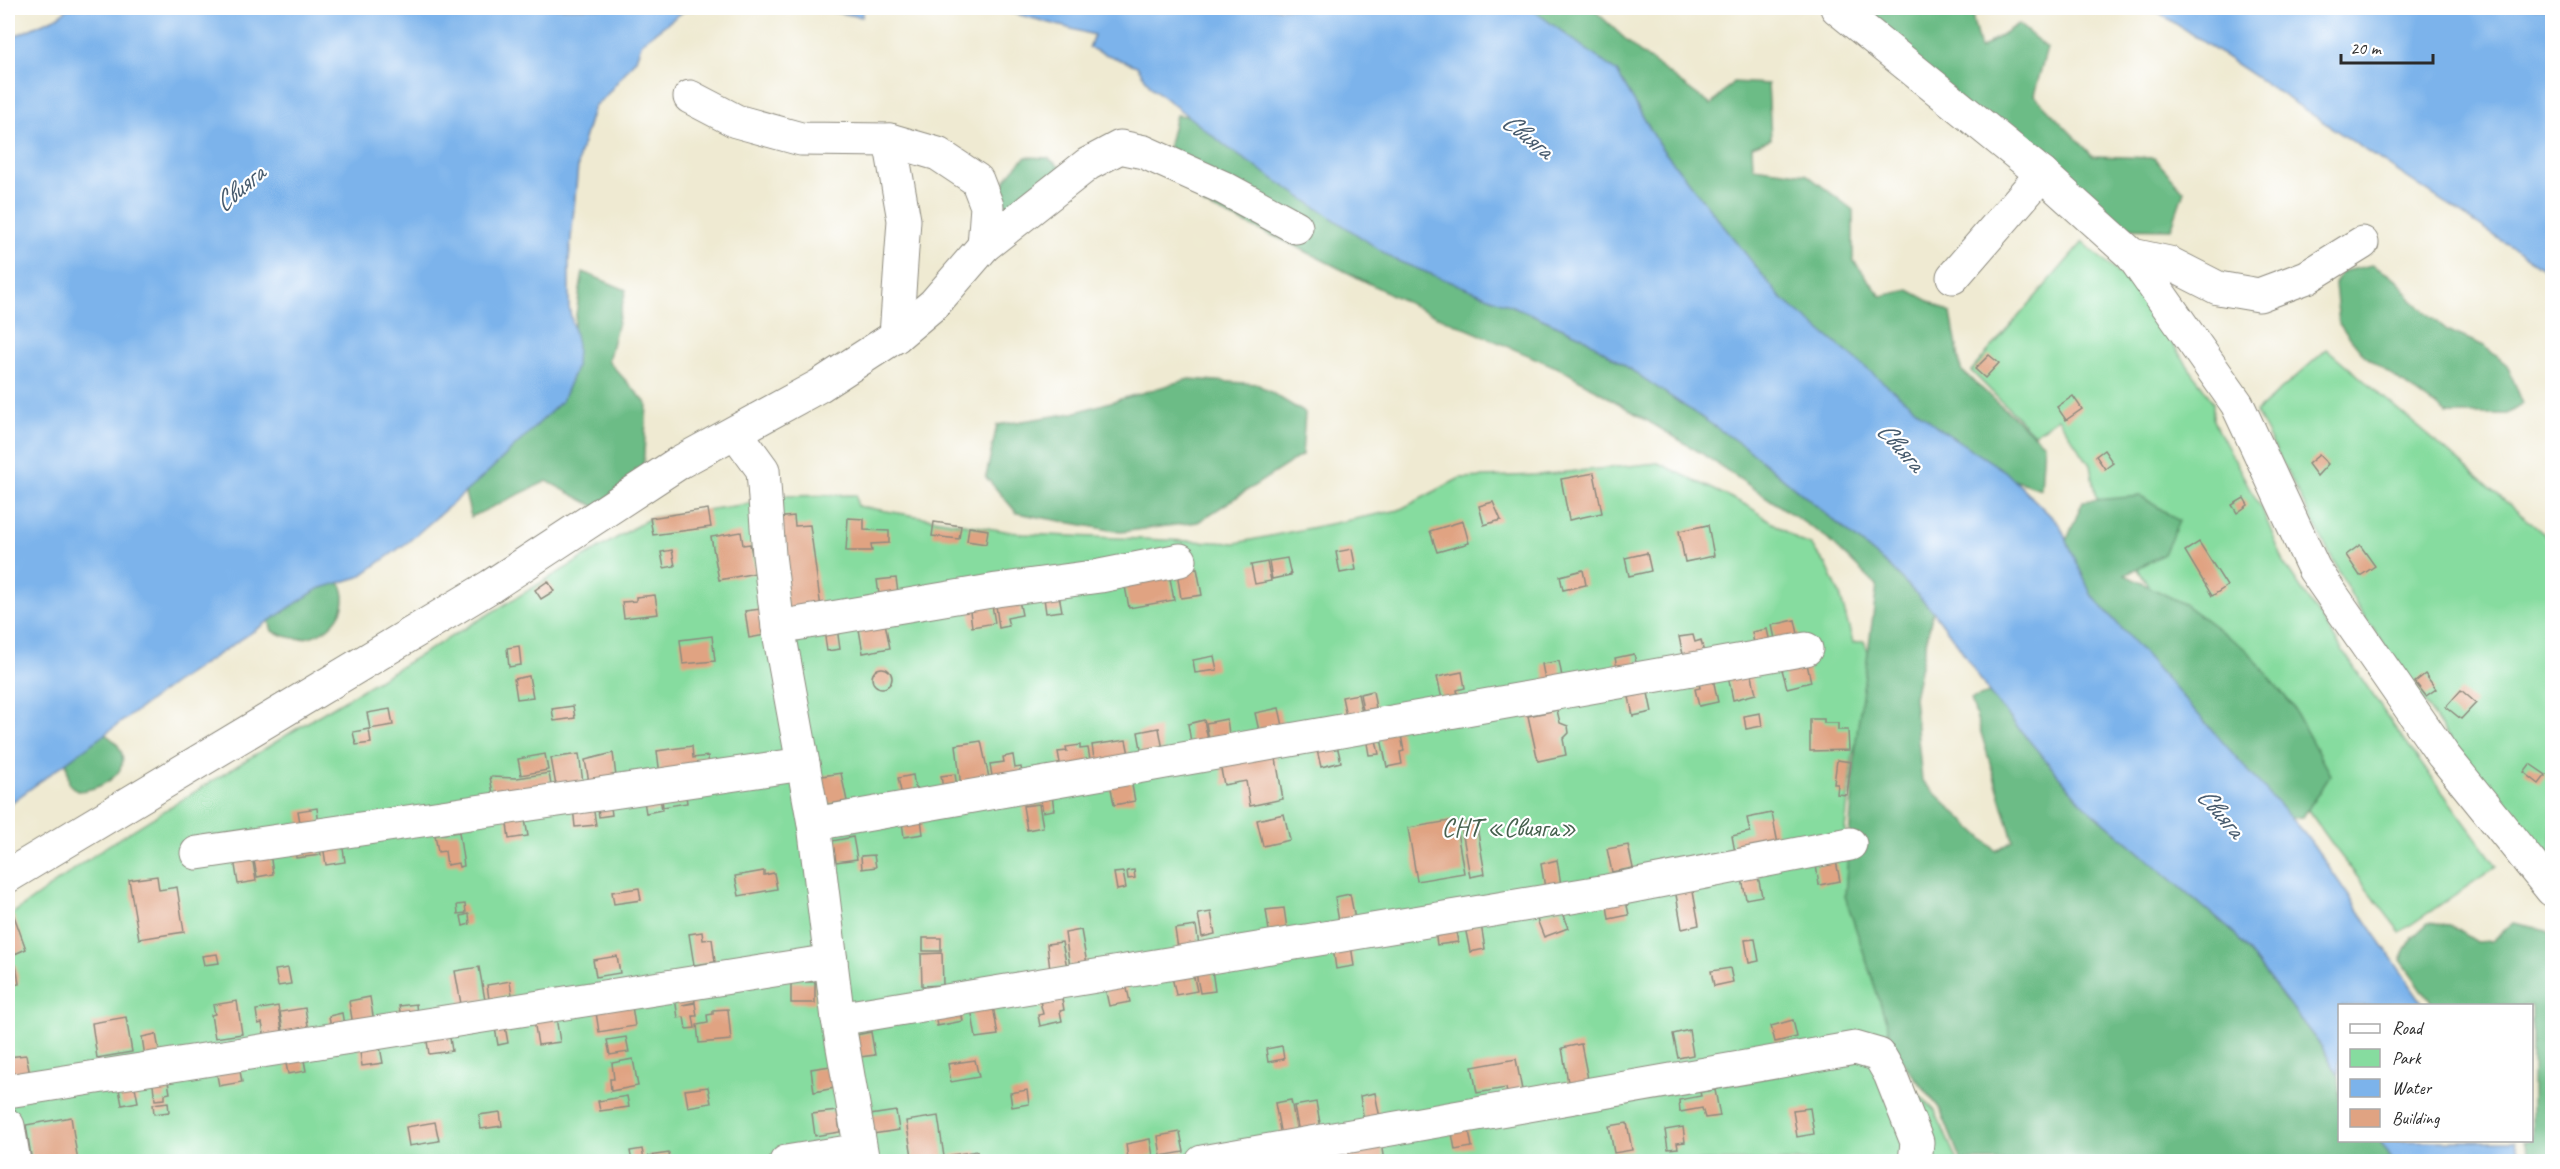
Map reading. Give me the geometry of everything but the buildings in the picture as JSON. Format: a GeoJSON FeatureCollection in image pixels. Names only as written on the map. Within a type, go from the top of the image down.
{"type":"FeatureCollection","features":[{"type":"Feature","properties":{"kind":"street"},"geometry":{"type":"LineString","coordinates":[[1837,8],[2042,174],[2132,255],[2237,404],[2313,569],[2443,755],[2553,890]]}},
{"type":"Feature","properties":{"kind":"street"},"geometry":{"type":"LineString","coordinates":[[690,97],[736,121],[801,139],[890,140],[938,154],[977,180],[987,206],[984,246]]}},
{"type":"Feature","properties":{"kind":"street"},"geometry":{"type":"LineString","coordinates":[[890,140],[904,220],[896,336]]}},
{"type":"Feature","properties":{"kind":"street"},"geometry":{"type":"LineString","coordinates":[[8,876],[491,586],[680,462],[819,387],[896,336],[934,303],[984,246],[1088,164],[1120,147],[1144,152],[1224,188],[1296,227]]}},
{"type":"Feature","properties":{"kind":"street"},"geometry":{"type":"LineString","coordinates":[[1953,277],[2042,174]]}},
{"type":"Feature","properties":{"kind":"street"},"geometry":{"type":"LineString","coordinates":[[2132,255],[2169,263],[2218,288],[2259,295],[2307,277],[2362,243]]}},
{"type":"Feature","properties":{"kind":"street"},"geometry":{"type":"LineString","coordinates":[[736,433],[763,470],[769,555],[778,627],[814,824],[838,1019],[862,1156],[786,1161]]}},
{"type":"Feature","properties":{"kind":"street"},"geometry":{"type":"LineString","coordinates":[[778,627],[997,590],[1100,576],[1180,560]]}},
{"type":"Feature","properties":{"kind":"street"},"geometry":{"type":"LineString","coordinates":[[814,824],[1806,649]]}},
{"type":"Feature","properties":{"kind":"street"},"geometry":{"type":"LineString","coordinates":[[197,853],[803,764]]}},
{"type":"Feature","properties":{"kind":"street"},"geometry":{"type":"LineString","coordinates":[[838,1019],[1607,891],[1850,844]]}},
{"type":"Feature","properties":{"kind":"street"},"geometry":{"type":"LineString","coordinates":[[8,1091],[831,961]]}},
{"type":"Feature","properties":{"kind":"street"},"geometry":{"type":"LineString","coordinates":[[1202,1161],[1855,1048],[1879,1055],[1890,1074],[1917,1142],[1915,1161]]}},
{"type":"Feature","properties":{"kind":"street"},"geometry":{"type":"LineString","coordinates":[[8,1126],[14,1161]]}},
{"type":"Feature","properties":{"kind":"green space"},"geometry":{"type":"Polygon","coordinates":[[[1517,8],[1592,8],[1638,51],[1711,105],[1733,82],[1768,84],[1771,139],[1752,146],[1753,167],[1806,174],[1853,210],[1853,260],[1881,296],[1909,290],[1951,313],[1961,370],[2044,444],[2041,489],[1952,460],[1800,332],[1517,8]]]}},
{"type":"Feature","properties":{"kind":"green space"},"geometry":{"type":"Polygon","coordinates":[[[1851,8],[1975,8],[1973,20],[1980,49],[2018,24],[2047,48],[2034,95],[2093,156],[2154,158],[2184,191],[2171,229],[2110,228],[1851,8]]]}},
{"type":"Feature","properties":{"kind":"green space"},"geometry":{"type":"Polygon","coordinates":[[[1176,115],[1189,116],[1232,151],[1314,204],[1522,310],[1581,336],[1748,449],[1890,567],[1933,611],[1914,697],[1922,781],[1996,851],[2013,840],[1971,699],[1989,693],[2081,802],[2234,933],[2321,1046],[2338,1074],[2338,1142],[2381,1142],[2393,1161],[1961,1161],[1940,1109],[1905,1065],[1893,1042],[1845,896],[1856,740],[1877,586],[1827,538],[1701,453],[1563,370],[1418,308],[1289,243],[1204,205],[1165,161],[1176,115]]]}},
{"type":"Feature","properties":{"kind":"green space"},"geometry":{"type":"Polygon","coordinates":[[[1026,157],[1048,158],[1067,172],[1021,225],[997,207],[1006,179],[1026,157]]]}},
{"type":"Feature","properties":{"kind":"green space"},"geometry":{"type":"Polygon","coordinates":[[[2083,242],[2132,286],[2213,402],[2213,420],[2265,516],[2285,565],[2395,728],[2497,866],[2400,932],[2338,852],[2145,581],[2095,494],[2090,465],[2058,418],[2034,434],[1971,371],[2083,242]]]}},
{"type":"Feature","properties":{"kind":"green space"},"geometry":{"type":"Polygon","coordinates":[[[2372,265],[2398,280],[2412,300],[2447,330],[2484,346],[2507,365],[2523,404],[2507,414],[2447,414],[2365,356],[2339,324],[2335,284],[2341,272],[2372,265]]]}},
{"type":"Feature","properties":{"kind":"green space"},"geometry":{"type":"Polygon","coordinates":[[[583,272],[626,290],[608,361],[647,404],[643,470],[596,507],[547,481],[471,517],[465,493],[497,436],[571,345],[583,272]]]}},
{"type":"Feature","properties":{"kind":"green space"},"geometry":{"type":"Polygon","coordinates":[[[2327,349],[2552,541],[2552,857],[2480,782],[2357,606],[2256,412],[2327,349]]]}},
{"type":"Feature","properties":{"kind":"green space"},"geometry":{"type":"Polygon","coordinates":[[[1189,379],[1257,384],[1305,413],[1302,455],[1198,522],[1121,532],[1017,513],[986,477],[997,425],[1073,413],[1189,379]]]}},
{"type":"Feature","properties":{"kind":"green space","name":"СНТ «Свияга»"},"geometry":{"type":"Polygon","coordinates":[[[1658,463],[1748,506],[1798,540],[1811,545],[1827,566],[1840,595],[1853,643],[1864,641],[1878,679],[1853,753],[1844,840],[1890,1016],[1888,1033],[1883,1037],[1915,1090],[1935,1111],[1957,1161],[8,1161],[8,917],[107,846],[316,717],[650,518],[755,503],[777,496],[856,495],[857,506],[1023,534],[1236,543],[1399,510],[1460,478],[1538,475],[1658,463]]]}},
{"type":"Feature","properties":{"kind":"green space"},"geometry":{"type":"Polygon","coordinates":[[[2141,496],[2179,521],[2164,554],[2125,575],[2184,604],[2248,651],[2292,705],[2330,775],[2303,817],[2246,822],[2056,566],[2083,501],[2141,496]]]}},
{"type":"Feature","properties":{"kind":"green space"},"geometry":{"type":"Polygon","coordinates":[[[339,581],[344,600],[342,609],[338,617],[323,631],[300,638],[288,637],[272,631],[269,621],[277,603],[339,581]]]}},
{"type":"Feature","properties":{"kind":"green space"},"geometry":{"type":"Polygon","coordinates":[[[96,728],[119,747],[121,768],[116,775],[102,785],[77,791],[69,784],[65,749],[96,728]]]}},
{"type":"Feature","properties":{"kind":"green space"},"geometry":{"type":"Polygon","coordinates":[[[2428,923],[2450,925],[2477,942],[2492,941],[2513,923],[2547,930],[2552,935],[2552,1161],[2534,1161],[2524,1142],[2533,1142],[2533,1004],[2432,1004],[2401,960],[2412,938],[2428,923]]]}},
{"type":"Feature","properties":{"kind":"water","name":"Свияга"},"geometry":{"type":"Polygon","coordinates":[[[69,8],[702,8],[684,11],[642,42],[636,59],[605,97],[594,106],[579,156],[569,260],[569,307],[577,345],[576,368],[562,401],[485,475],[408,542],[359,577],[318,589],[176,682],[8,805],[8,39],[57,17],[69,8]]]}},
{"type":"Feature","properties":{"kind":"water"},"geometry":{"type":"Polygon","coordinates":[[[812,8],[864,8],[862,17],[812,8]]]}},
{"type":"Feature","properties":{"kind":"water","name":"Свияга"},"geometry":{"type":"Polygon","coordinates":[[[964,8],[1530,8],[1617,72],[1660,146],[1780,297],[1940,429],[2005,471],[2060,525],[2091,594],[2310,840],[2423,1004],[2338,1004],[2338,1074],[2321,1046],[2234,933],[2081,802],[1989,693],[1933,611],[1890,567],[1748,449],[1581,336],[1395,260],[1232,151],[1151,87],[1137,66],[1089,48],[1094,35],[998,9],[981,12],[964,8]]]}},
{"type":"Feature","properties":{"kind":"water"},"geometry":{"type":"Polygon","coordinates":[[[2152,8],[2552,8],[2552,274],[2152,8]]]}},
{"type":"Feature","properties":{"kind":"water"},"geometry":{"type":"Polygon","coordinates":[[[2381,1142],[2514,1142],[2523,1161],[2393,1161],[2381,1142]]]}}]}
